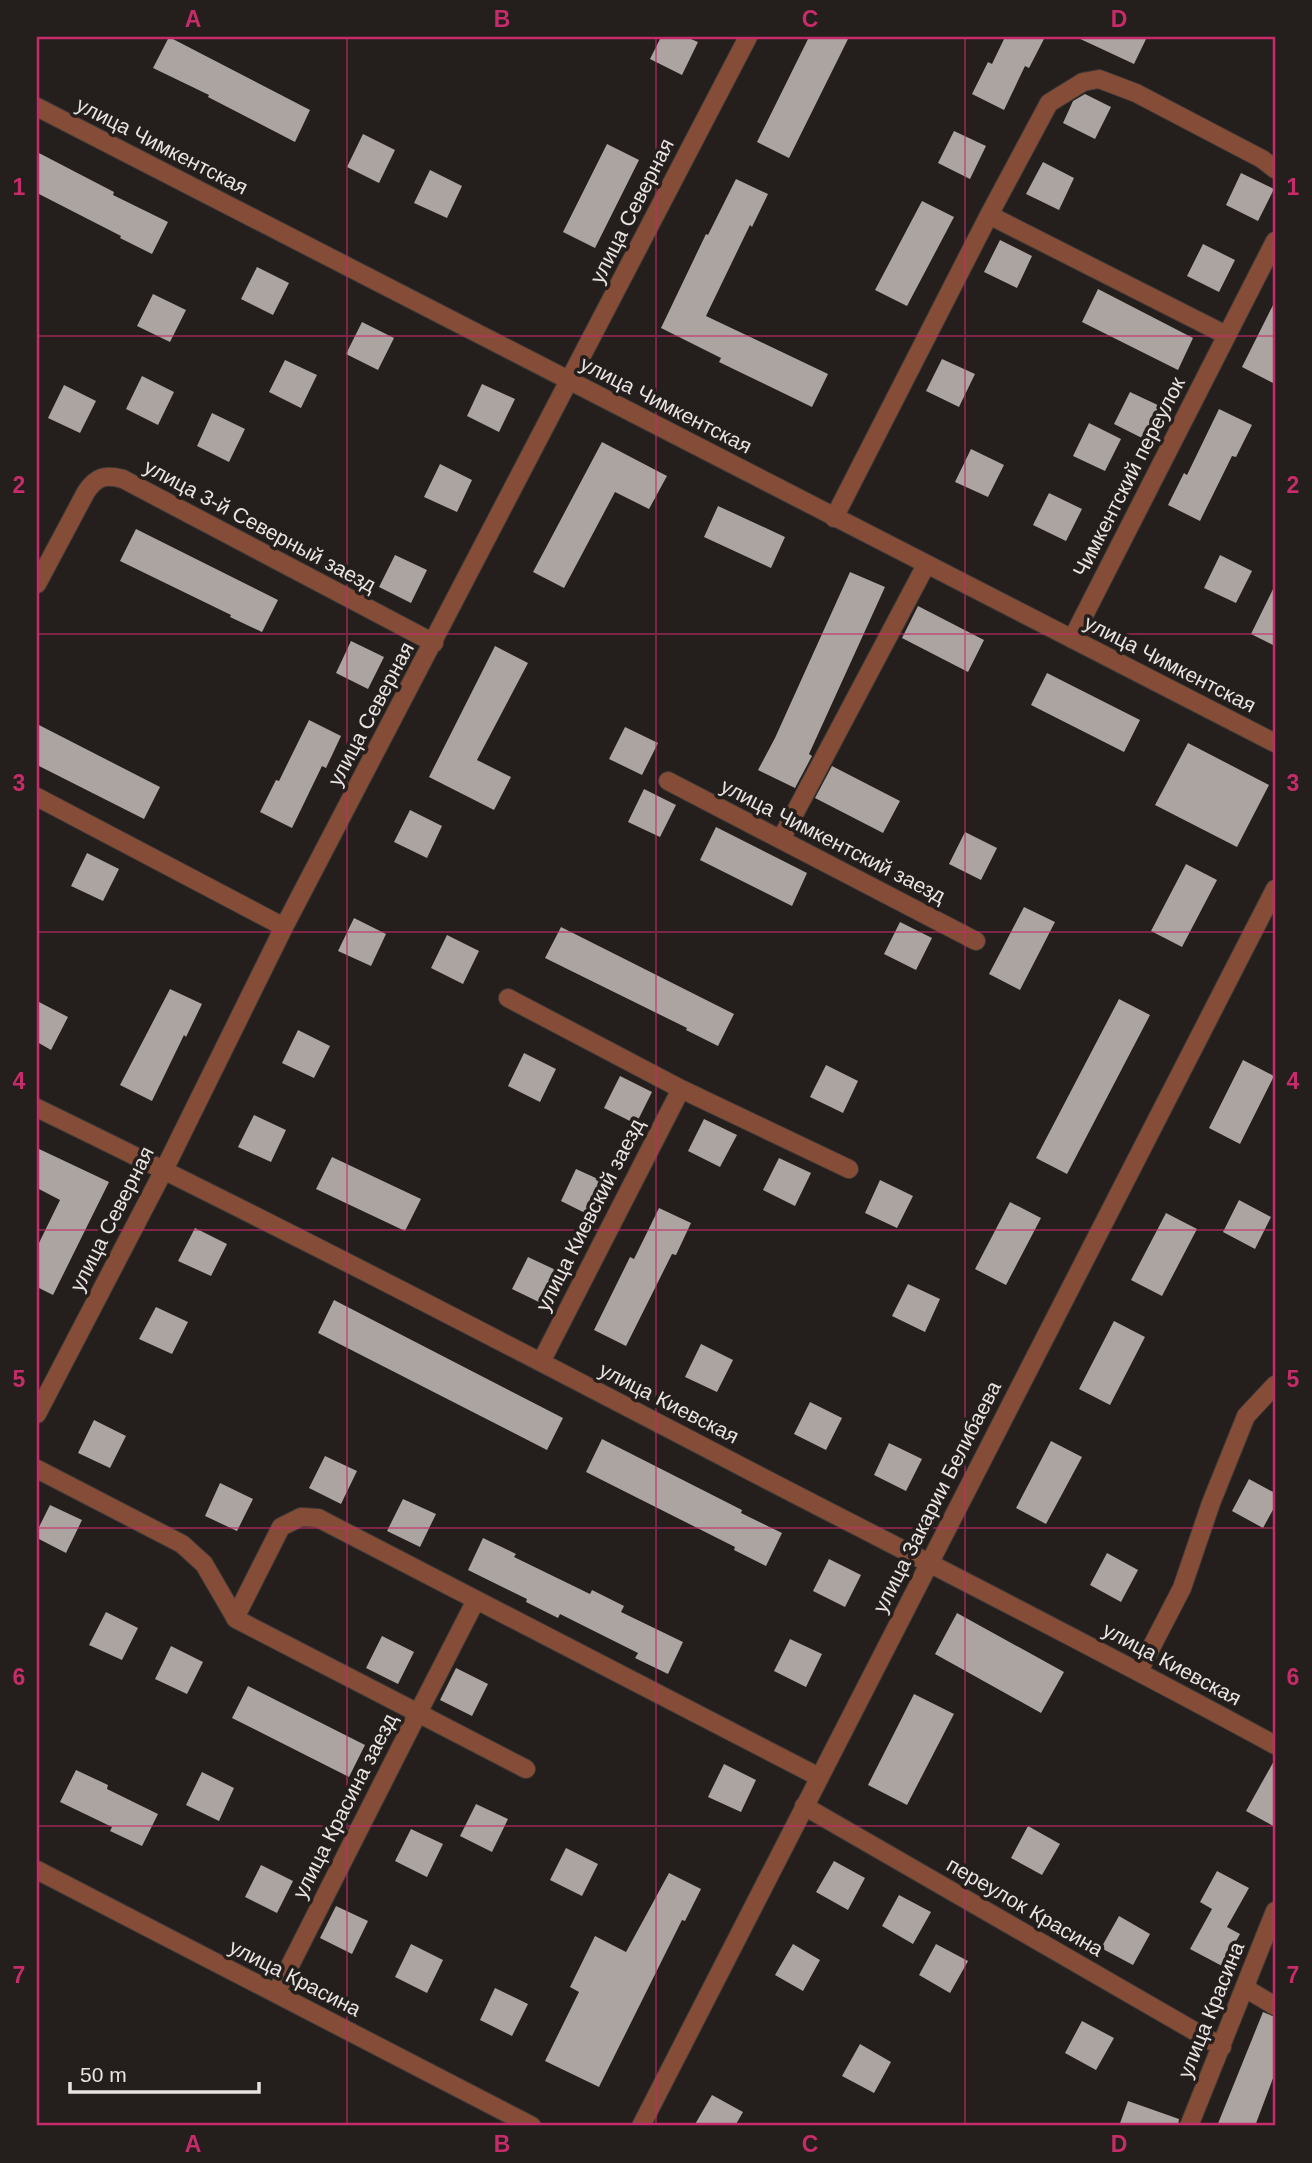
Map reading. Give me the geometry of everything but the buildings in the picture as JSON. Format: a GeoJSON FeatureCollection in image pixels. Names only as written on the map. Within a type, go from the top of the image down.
{"type":"FeatureCollection","features":[{"type":"Feature","properties":{"kind":"street","name":"улица Северная"},"geometry":{"type":"LineString","coordinates":[[37,1415],[164,1170],[284,928],[569,381],[742,39]]}},
{"type":"Feature","properties":{"kind":"street"},"geometry":{"type":"LineString","coordinates":[[834,518],[1049,103],[1083,82],[1099,79],[1136,93],[1262,159],[1275,169]]}},
{"type":"Feature","properties":{"kind":"street","name":"улица Чимкентская"},"geometry":{"type":"LineString","coordinates":[[37,107],[1275,743]]}},
{"type":"Feature","properties":{"kind":"street"},"geometry":{"type":"LineString","coordinates":[[989,215],[1226,334]]}},
{"type":"Feature","properties":{"kind":"street","name":"Чимкентский переулок"},"geometry":{"type":"LineString","coordinates":[[1072,639],[1275,241]]}},
{"type":"Feature","properties":{"kind":"street","name":"улица 3-й Северный заезд"},"geometry":{"type":"LineString","coordinates":[[37,584],[86,492],[100,477],[115,477],[434,643]]}},
{"type":"Feature","properties":{"kind":"street"},"geometry":{"type":"LineString","coordinates":[[782,839],[926,565]]}},
{"type":"Feature","properties":{"kind":"street","name":"улица Чимкентский заезд"},"geometry":{"type":"LineString","coordinates":[[668,781],[976,941]]}},
{"type":"Feature","properties":{"kind":"street"},"geometry":{"type":"LineString","coordinates":[[37,797],[284,928]]}},
{"type":"Feature","properties":{"kind":"street","name":"улица Закарии Белибаева"},"geometry":{"type":"LineString","coordinates":[[641,2126],[1275,890]]}},
{"type":"Feature","properties":{"kind":"street"},"geometry":{"type":"LineString","coordinates":[[508,998],[681,1089],[849,1169]]}},
{"type":"Feature","properties":{"kind":"street","name":"улица Киевский заезд"},"geometry":{"type":"LineString","coordinates":[[541,1362],[681,1089]]}},
{"type":"Feature","properties":{"kind":"street","name":"улица Киевская"},"geometry":{"type":"LineString","coordinates":[[37,1108],[541,1362],[1139,1671],[1275,1745]]}},
{"type":"Feature","properties":{"kind":"street"},"geometry":{"type":"LineString","coordinates":[[1139,1671],[1182,1588],[1211,1503],[1246,1416],[1275,1385]]}},
{"type":"Feature","properties":{"kind":"street"},"geometry":{"type":"LineString","coordinates":[[37,1469],[182,1544],[204,1564],[235,1618]]}},
{"type":"Feature","properties":{"kind":"street"},"geometry":{"type":"LineString","coordinates":[[235,1618],[281,1527],[301,1517],[318,1518],[820,1777]]}},
{"type":"Feature","properties":{"kind":"street"},"geometry":{"type":"LineString","coordinates":[[476,1600],[418,1713],[526,1769]]}},
{"type":"Feature","properties":{"kind":"street","name":"улица Красина заезд"},"geometry":{"type":"LineString","coordinates":[[235,1618],[418,1713],[276,1993]]}},
{"type":"Feature","properties":{"kind":"street","name":"переулок Красина"},"geometry":{"type":"LineString","coordinates":[[804,1806],[1222,2047]]}},
{"type":"Feature","properties":{"kind":"street","name":"улица Красина"},"geometry":{"type":"LineString","coordinates":[[37,1870],[532,2126]]}},
{"type":"Feature","properties":{"kind":"street","name":"улица Красина"},"geometry":{"type":"LineString","coordinates":[[1189,2126],[1275,1910]]}},
{"type":"Feature","properties":{"kind":"street"},"geometry":{"type":"LineString","coordinates":[[1245,1988],[1275,2006]]}}]}
